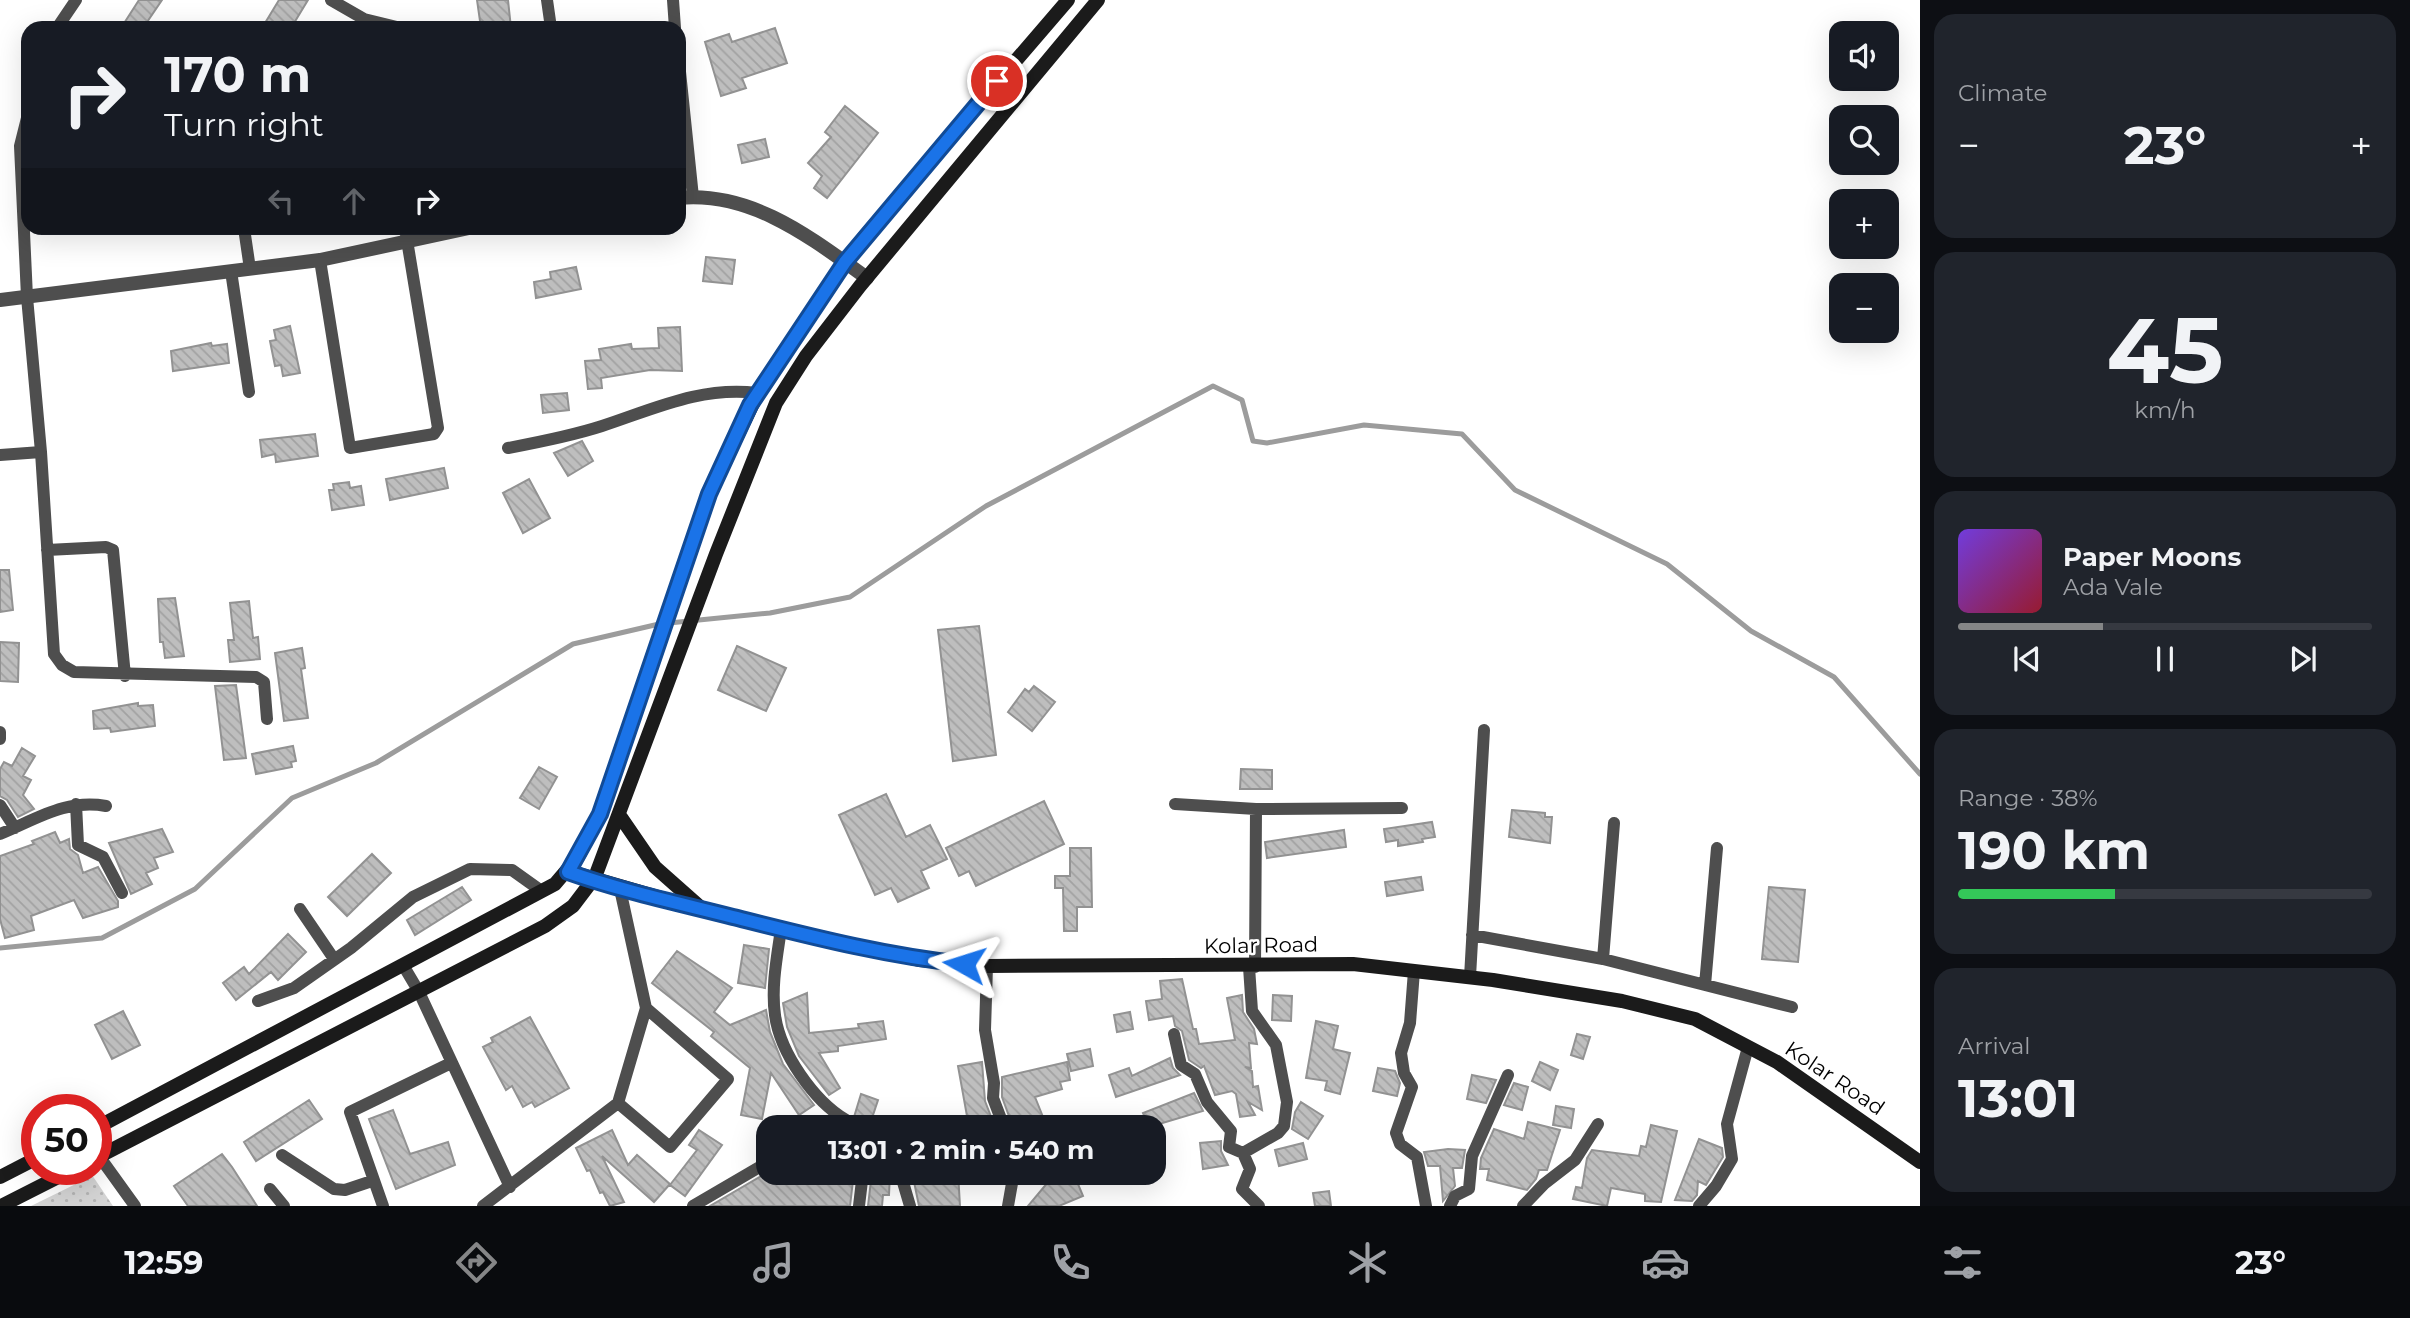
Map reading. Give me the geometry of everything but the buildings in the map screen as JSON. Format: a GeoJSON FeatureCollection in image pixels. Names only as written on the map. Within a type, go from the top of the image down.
{"type":"FeatureCollection","features":[{"type":"Feature","properties":{"kind":"main road"},"geometry":{"type":"LineString","coordinates":[[112,1119],[555,884],[568,872],[600,814],[709,494],[757,393],[845,262],[1068,0]]}},
{"type":"Feature","properties":{"kind":"main road"},"geometry":{"type":"LineString","coordinates":[[112,1150],[545,926],[573,906],[593,880],[620,816],[716,554],[776,403],[806,356],[867,278],[1098,0]]}},
{"type":"Feature","properties":{"kind":"main road"},"geometry":{"type":"LineString","coordinates":[[620,816],[655,867],[703,910]]}},
{"type":"Feature","properties":{"kind":"main road","name":"Kolar Road"},"geometry":{"type":"LineString","coordinates":[[568,872],[620,889],[703,910],[919,960],[987,966],[1252,967],[1353,964],[1470,977],[1634,1004],[1695,1019],[1777,1062],[1920,1162]]}},
{"type":"Feature","properties":{"kind":"main road"},"geometry":{"type":"LineString","coordinates":[[0,1177],[21,1166]]}},
{"type":"Feature","properties":{"kind":"main road"},"geometry":{"type":"LineString","coordinates":[[1,1206],[42,1185]]}},
{"type":"Feature","properties":{"kind":"street"},"geometry":{"type":"LineString","coordinates":[[62,21],[76,0]]}},
{"type":"Feature","properties":{"kind":"street"},"geometry":{"type":"LineString","coordinates":[[331,0],[372,21]]}},
{"type":"Feature","properties":{"kind":"street"},"geometry":{"type":"LineString","coordinates":[[547,0],[550,21]]}},
{"type":"Feature","properties":{"kind":"street"},"geometry":{"type":"LineString","coordinates":[[673,0],[675,21]]}},
{"type":"Feature","properties":{"kind":"street"},"geometry":{"type":"LineString","coordinates":[[21,142],[21,167]]}},
{"type":"Feature","properties":{"kind":"street"},"geometry":{"type":"LineString","coordinates":[[686,197],[734,202],[766,213],[792,226],[867,278]]}},
{"type":"Feature","properties":{"kind":"street"},"geometry":{"type":"LineString","coordinates":[[24,235],[54,654],[62,665],[74,672],[125,676],[256,677],[264,682],[267,719]]}},
{"type":"Feature","properties":{"kind":"street"},"geometry":{"type":"LineString","coordinates":[[245,235],[250,269]]}},
{"type":"Feature","properties":{"kind":"street"},"geometry":{"type":"LineString","coordinates":[[0,299],[320,260],[400,235]]}},
{"type":"Feature","properties":{"kind":"street"},"geometry":{"type":"LineString","coordinates":[[320,260],[350,448],[433,433],[438,428],[406,235]]}},
{"type":"Feature","properties":{"kind":"street"},"geometry":{"type":"LineString","coordinates":[[231,271],[249,392]]}},
{"type":"Feature","properties":{"kind":"street"},"geometry":{"type":"LineString","coordinates":[[508,448],[561,439],[705,392],[731,390],[757,393]]}},
{"type":"Feature","properties":{"kind":"street"},"geometry":{"type":"LineString","coordinates":[[0,455],[41,452]]}},
{"type":"Feature","properties":{"kind":"street"},"geometry":{"type":"LineString","coordinates":[[47,550],[106,547],[113,551],[125,676]]}},
{"type":"Feature","properties":{"kind":"street"},"geometry":{"type":"LineString","coordinates":[[1470,977],[1484,730]]}},
{"type":"Feature","properties":{"kind":"street"},"geometry":{"type":"LineString","coordinates":[[0,732],[0,739]]}},
{"type":"Feature","properties":{"kind":"street"},"geometry":{"type":"LineString","coordinates":[[76,804],[78,845],[103,858],[122,893]]}},
{"type":"Feature","properties":{"kind":"street"},"geometry":{"type":"LineString","coordinates":[[0,834],[55,808],[76,804],[106,806]]}},
{"type":"Feature","properties":{"kind":"street"},"geometry":{"type":"LineString","coordinates":[[1175,804],[1256,809],[1402,808]]}},
{"type":"Feature","properties":{"kind":"street"},"geometry":{"type":"LineString","coordinates":[[0,805],[15,828]]}},
{"type":"Feature","properties":{"kind":"street"},"geometry":{"type":"LineString","coordinates":[[1243,1153],[1278,1133],[1284,1126],[1287,1102],[1276,1045],[1252,1011],[1256,809]]}},
{"type":"Feature","properties":{"kind":"street"},"geometry":{"type":"LineString","coordinates":[[1603,959],[1614,823]]}},
{"type":"Feature","properties":{"kind":"street"},"geometry":{"type":"LineString","coordinates":[[1706,985],[1717,848]]}},
{"type":"Feature","properties":{"kind":"street"},"geometry":{"type":"LineString","coordinates":[[258,1002],[293,988],[413,897],[470,869],[512,870],[540,890]]}},
{"type":"Feature","properties":{"kind":"street"},"geometry":{"type":"LineString","coordinates":[[483,1206],[618,1103],[646,1008],[620,889]]}},
{"type":"Feature","properties":{"kind":"street"},"geometry":{"type":"LineString","coordinates":[[300,909],[334,959]]}},
{"type":"Feature","properties":{"kind":"street"},"geometry":{"type":"LineString","coordinates":[[780,929],[774,985],[775,1016],[779,1029],[813,1093],[839,1115]]}},
{"type":"Feature","properties":{"kind":"street"},"geometry":{"type":"LineString","coordinates":[[1472,935],[1603,959],[1793,1007]]}},
{"type":"Feature","properties":{"kind":"street"},"geometry":{"type":"LineString","coordinates":[[403,964],[419,992],[510,1187]]}},
{"type":"Feature","properties":{"kind":"street"},"geometry":{"type":"LineString","coordinates":[[987,966],[985,1030],[994,1083],[993,1098],[999,1115]]}},
{"type":"Feature","properties":{"kind":"street"},"geometry":{"type":"LineString","coordinates":[[1414,971],[1410,1023],[1401,1054],[1404,1073],[1412,1087],[1396,1133],[1400,1144],[1417,1157],[1426,1206]]}},
{"type":"Feature","properties":{"kind":"street"},"geometry":{"type":"LineString","coordinates":[[618,1103],[670,1147],[728,1079],[646,1008]]}},
{"type":"Feature","properties":{"kind":"street"},"geometry":{"type":"LineString","coordinates":[[1174,1034],[1181,1065],[1195,1074],[1207,1102],[1231,1131],[1229,1147],[1243,1153],[1250,1170],[1242,1189],[1259,1206]]}},
{"type":"Feature","properties":{"kind":"street"},"geometry":{"type":"LineString","coordinates":[[1699,1206],[1716,1186],[1731,1159],[1727,1124],[1748,1047]]}},
{"type":"Feature","properties":{"kind":"street"},"geometry":{"type":"LineString","coordinates":[[383,1206],[372,1181],[351,1112],[451,1063]]}},
{"type":"Feature","properties":{"kind":"street"},"geometry":{"type":"LineString","coordinates":[[1450,1206],[1455,1196],[1469,1189],[1472,1156],[1508,1075]]}},
{"type":"Feature","properties":{"kind":"street"},"geometry":{"type":"LineString","coordinates":[[1523,1206],[1544,1184],[1575,1160],[1598,1124]]}},
{"type":"Feature","properties":{"kind":"street"},"geometry":{"type":"LineString","coordinates":[[282,1155],[334,1189],[345,1190],[372,1181]]}},
{"type":"Feature","properties":{"kind":"street"},"geometry":{"type":"LineString","coordinates":[[692,1206],[756,1169]]}},
{"type":"Feature","properties":{"kind":"street"},"geometry":{"type":"LineString","coordinates":[[112,1176],[135,1206]]}},
{"type":"Feature","properties":{"kind":"street"},"geometry":{"type":"LineString","coordinates":[[859,1206],[861,1185]]}},
{"type":"Feature","properties":{"kind":"street"},"geometry":{"type":"LineString","coordinates":[[904,1185],[910,1206]]}},
{"type":"Feature","properties":{"kind":"street"},"geometry":{"type":"LineString","coordinates":[[1008,1206],[1012,1185]]}},
{"type":"Feature","properties":{"kind":"street"},"geometry":{"type":"LineString","coordinates":[[270,1189],[284,1206]]}},
{"type":"Feature","properties":{"kind":"shaded area"},"geometry":{"type":"Polygon","coordinates":[[[74,1185],[99,1185],[113,1206],[31,1206],[74,1185]]]}},
{"type":"Feature","properties":{"kind":"waterway"},"geometry":{"type":"LineString","coordinates":[[0,948],[102,938],[195,889],[292,798],[376,763],[573,644],[659,624],[770,613],[850,597],[986,506],[1213,386],[1242,400],[1253,441],[1267,443],[1364,425],[1462,434],[1515,490],[1667,564],[1751,631],[1834,677],[1920,774]]}},
{"type":"Feature","properties":{"kind":"route"},"geometry":{"type":"LineString","coordinates":[[964,964],[919,960],[799,934],[620,889],[568,872],[600,814],[709,494],[750,405],[778,358],[864,237],[997,81]]}}]}
